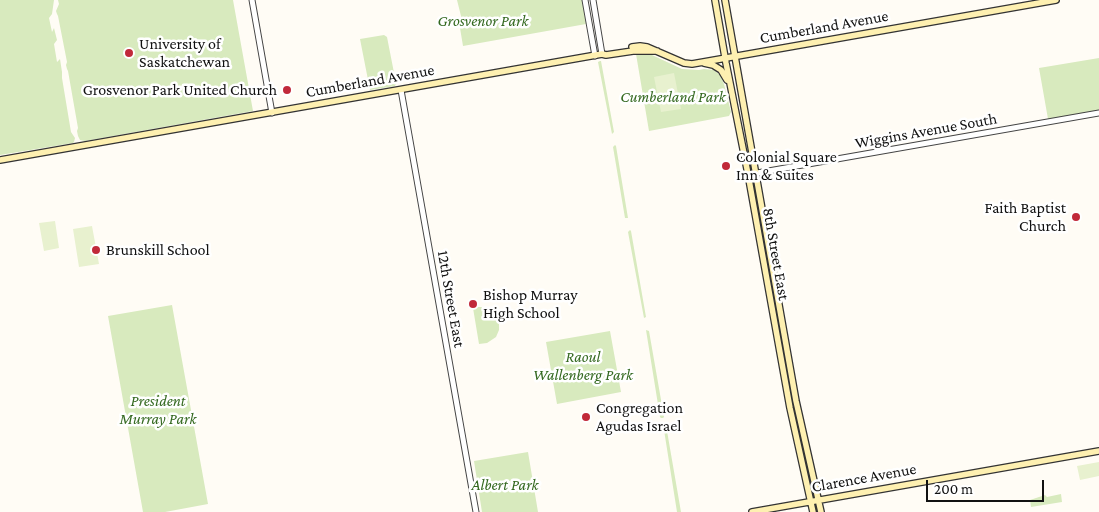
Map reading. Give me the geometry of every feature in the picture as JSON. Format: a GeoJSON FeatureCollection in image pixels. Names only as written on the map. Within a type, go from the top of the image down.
{"type":"FeatureCollection","features":[{"type":"Feature","properties":{"kind":"main road","name":"8th Street East"},"geometry":{"type":"LineString","coordinates":[[716,0],[731,92],[744,153],[790,408],[813,512]]}},
{"type":"Feature","properties":{"kind":"main road","name":"8th Street East"},"geometry":{"type":"LineString","coordinates":[[725,0],[796,401],[821,512]]}},
{"type":"Feature","properties":{"kind":"main road","name":"Cumberland Avenue"},"geometry":{"type":"LineString","coordinates":[[0,160],[602,54],[657,51],[684,63],[692,64],[1056,0]]}},
{"type":"Feature","properties":{"kind":"main road"},"geometry":{"type":"LineString","coordinates":[[702,62],[713,65],[721,70],[731,92]]}},
{"type":"Feature","properties":{"kind":"main road","name":"Clarence Avenue"},"geometry":{"type":"LineString","coordinates":[[752,512],[1099,451]]}},
{"type":"Feature","properties":{"kind":"street"},"geometry":{"type":"LineString","coordinates":[[252,0],[272,113]]}},
{"type":"Feature","properties":{"kind":"street"},"geometry":{"type":"LineString","coordinates":[[585,0],[595,56]]}},
{"type":"Feature","properties":{"kind":"street"},"geometry":{"type":"LineString","coordinates":[[592,0],[602,54]]}},
{"type":"Feature","properties":{"kind":"street","name":"12th Street East"},"geometry":{"type":"LineString","coordinates":[[401,90],[476,512]]}},
{"type":"Feature","properties":{"kind":"street","name":"Wiggins Avenue South"},"geometry":{"type":"LineString","coordinates":[[756,173],[1099,113]]}},
{"type":"Feature","properties":{"kind":"green space"},"geometry":{"type":"Polygon","coordinates":[[[0,0],[54,0],[52,14],[49,18],[52,32],[54,28],[57,40],[54,44],[57,62],[60,59],[71,132],[75,138],[73,143],[0,155],[0,0]]]}},
{"type":"Feature","properties":{"kind":"green space","name":"University of Saskatchewan"},"geometry":{"type":"Polygon","coordinates":[[[58,0],[233,0],[253,111],[85,141],[80,140],[56,11],[59,4],[58,0]]]}},
{"type":"Feature","properties":{"kind":"green space","name":"Grosvenor Park"},"geometry":{"type":"Polygon","coordinates":[[[457,0],[582,0],[586,24],[463,46],[459,22],[462,20],[457,0]]]}},
{"type":"Feature","properties":{"kind":"green space"},"geometry":{"type":"Polygon","coordinates":[[[384,35],[387,37],[396,83],[395,86],[370,90],[360,39],[384,35]]]}},
{"type":"Feature","properties":{"kind":"green space","name":"Cumberland Park"},"geometry":{"type":"Polygon","coordinates":[[[636,54],[652,55],[682,69],[714,70],[720,75],[724,84],[731,112],[729,116],[649,131],[636,54]]]}},
{"type":"Feature","properties":{"kind":"green space"},"geometry":{"type":"Polygon","coordinates":[[[1099,58],[1099,110],[1048,119],[1039,68],[1099,58]]]}},
{"type":"Feature","properties":{"kind":"green space"},"geometry":{"type":"Polygon","coordinates":[[[601,61],[614,132],[612,134],[598,62],[601,61]]]}},
{"type":"Feature","properties":{"kind":"green space"},"geometry":{"type":"Polygon","coordinates":[[[674,73],[681,109],[661,112],[654,77],[674,73]]]}},
{"type":"Feature","properties":{"kind":"green space"},"geometry":{"type":"Polygon","coordinates":[[[615,145],[628,218],[625,218],[613,147],[615,145]]]}},
{"type":"Feature","properties":{"kind":"green space"},"geometry":{"type":"Polygon","coordinates":[[[55,221],[59,248],[44,251],[39,223],[55,221]]]}},
{"type":"Feature","properties":{"kind":"green space"},"geometry":{"type":"Polygon","coordinates":[[[92,226],[99,264],[79,267],[73,229],[92,226]]]}},
{"type":"Feature","properties":{"kind":"green space"},"geometry":{"type":"Polygon","coordinates":[[[630,230],[646,317],[644,318],[628,232],[630,230]]]}},
{"type":"Feature","properties":{"kind":"green space","name":"President Murray Park"},"geometry":{"type":"Polygon","coordinates":[[[172,305],[208,504],[165,512],[143,512],[108,316],[172,305]]]}},
{"type":"Feature","properties":{"kind":"green space"},"geometry":{"type":"Polygon","coordinates":[[[473,308],[491,309],[497,315],[499,322],[499,330],[496,337],[487,343],[479,344],[473,308]]]}},
{"type":"Feature","properties":{"kind":"green space"},"geometry":{"type":"Polygon","coordinates":[[[646,330],[649,331],[663,418],[660,417],[646,330]]]}},
{"type":"Feature","properties":{"kind":"green space","name":"Raoul Wallenberg Park"},"geometry":{"type":"Polygon","coordinates":[[[610,331],[621,392],[557,404],[546,342],[610,331]]]}},
{"type":"Feature","properties":{"kind":"green space"},"geometry":{"type":"Polygon","coordinates":[[[664,430],[667,431],[681,512],[677,512],[664,430]]]}},
{"type":"Feature","properties":{"kind":"green space","name":"Albert Park"},"geometry":{"type":"Polygon","coordinates":[[[528,452],[538,512],[482,512],[474,461],[528,452]]]}},
{"type":"Feature","properties":{"kind":"green space"},"geometry":{"type":"Polygon","coordinates":[[[1099,462],[1099,476],[1080,480],[1077,466],[1099,462]]]}},
{"type":"Feature","properties":{"kind":"green space"},"geometry":{"type":"Polygon","coordinates":[[[1061,494],[1062,502],[1031,507],[1030,500],[1045,495],[1047,497],[1061,494]]]}},
{"type":"Feature","properties":{"kind":"place","name":"University of Saskatchewan"},"geometry":{"type":"Point","coordinates":[129,53]}},
{"type":"Feature","properties":{"kind":"place","name":"Grosvenor Park United Church"},"geometry":{"type":"Point","coordinates":[287,90]}},
{"type":"Feature","properties":{"kind":"place","name":"Colonial Square Inn & Suites"},"geometry":{"type":"Point","coordinates":[726,166]}},
{"type":"Feature","properties":{"kind":"place","name":"Faith Baptist Church"},"geometry":{"type":"Point","coordinates":[1076,217]}},
{"type":"Feature","properties":{"kind":"place","name":"Brunskill School"},"geometry":{"type":"Point","coordinates":[96,250]}},
{"type":"Feature","properties":{"kind":"place","name":"Bishop Murray High School"},"geometry":{"type":"Point","coordinates":[473,304]}},
{"type":"Feature","properties":{"kind":"place","name":"Congregation Agudas Israel"},"geometry":{"type":"Point","coordinates":[586,417]}}]}
